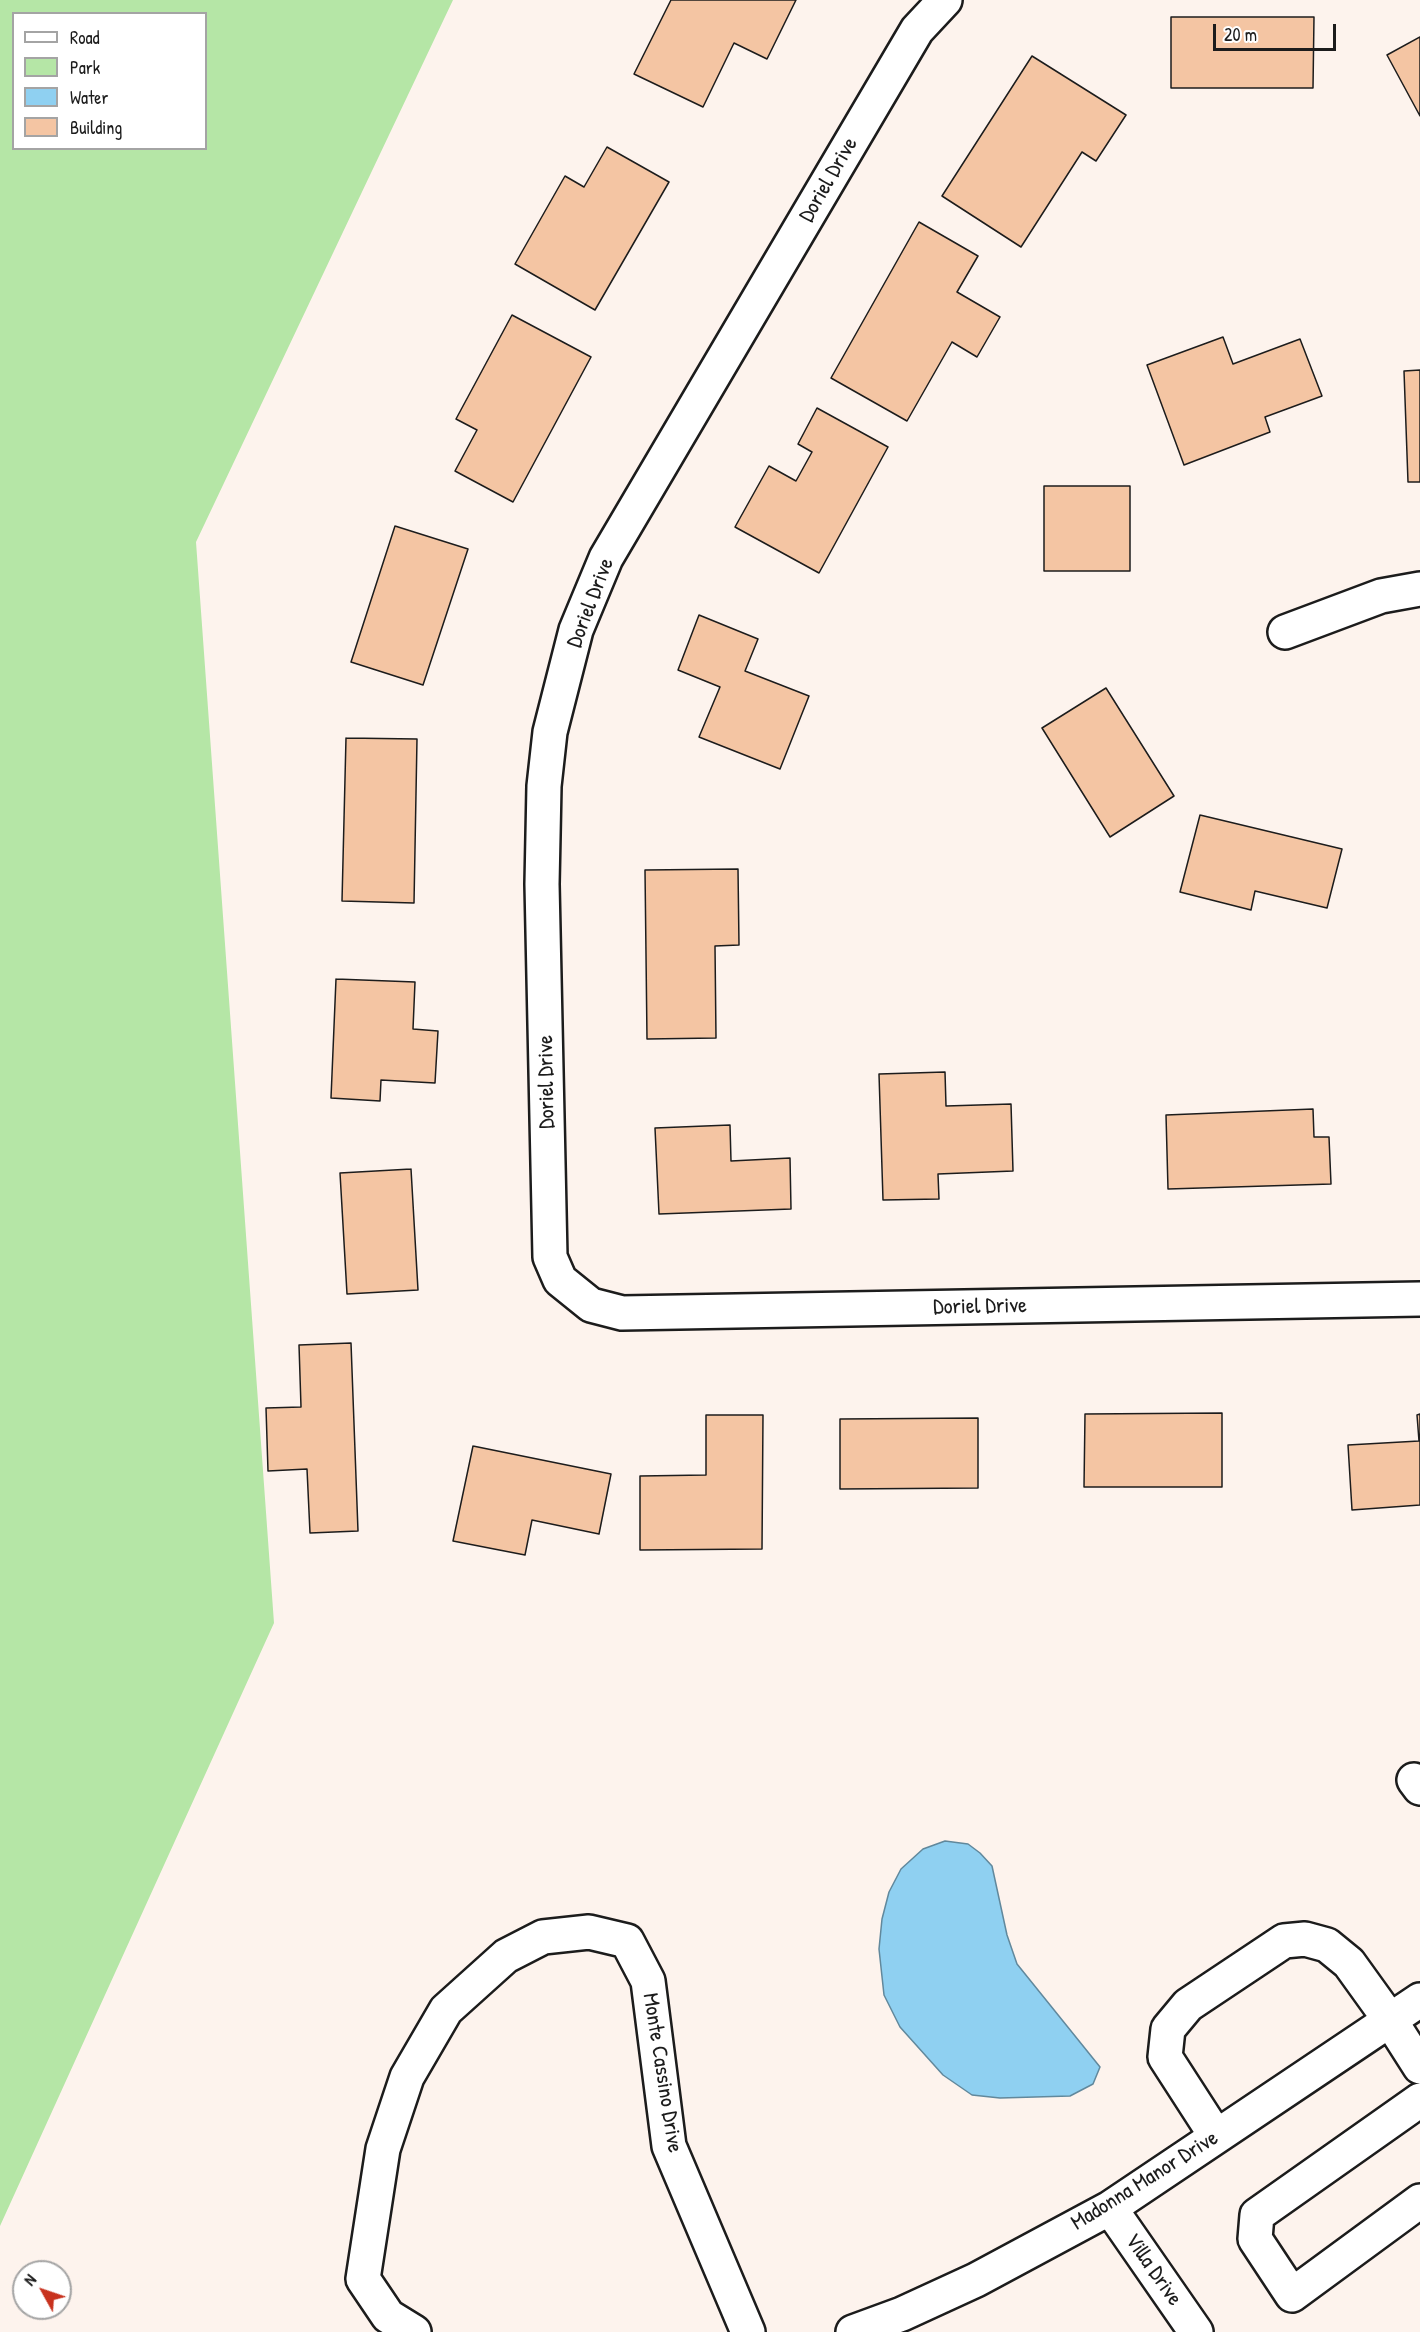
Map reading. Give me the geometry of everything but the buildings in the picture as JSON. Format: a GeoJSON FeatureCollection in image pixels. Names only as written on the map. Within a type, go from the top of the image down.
{"type":"FeatureCollection","features":[{"type":"Feature","properties":{"kind":"street","name":"Doriel Drive"},"geometry":{"type":"LineString","coordinates":[[945,0],[917,30],[606,558],[576,630],[550,732],[544,786],[542,884],[550,1257],[560,1280],[591,1305],[622,1313],[1420,1299]]}},
{"type":"Feature","properties":{"kind":"street"},"geometry":{"type":"LineString","coordinates":[[1285,632],[1381,596],[1420,589]]}},
{"type":"Feature","properties":{"kind":"street","name":"Monte Cassino Drive"},"geometry":{"type":"LineString","coordinates":[[414,2332],[388,2316],[363,2279],[383,2149],[407,2077],[446,2010],[506,1956],[543,1937],[589,1932],[627,1941],[648,1981],[669,2146],[748,2332]]}},
{"type":"Feature","properties":{"kind":"street"},"geometry":{"type":"LineString","coordinates":[[1216,2136],[1165,2057],[1168,2029],[1188,2005],[1284,1941],[1305,1939],[1327,1945],[1348,1963],[1390,2020],[1420,2067]]}},
{"type":"Feature","properties":{"kind":"street","name":"Madonna Manor Drive"},"geometry":{"type":"LineString","coordinates":[[853,2332],[902,2314],[976,2280],[1110,2208],[1420,2000]]}},
{"type":"Feature","properties":{"kind":"street"},"geometry":{"type":"LineString","coordinates":[[1420,2100],[1257,2215],[1255,2239],[1292,2295],[1420,2201]]}},
{"type":"Feature","properties":{"kind":"street","name":"Villa Drive"},"geometry":{"type":"LineString","coordinates":[[1110,2208],[1196,2332]]}},
{"type":"Feature","properties":{"kind":"green space"},"geometry":{"type":"Polygon","coordinates":[[[0,0],[453,0],[196,542],[274,1623],[0,2226],[0,0]]]}},
{"type":"Feature","properties":{"kind":"water"},"geometry":{"type":"Polygon","coordinates":[[[945,1841],[968,1844],[992,1866],[1007,1935],[1017,1964],[1100,2067],[1093,2084],[1070,2096],[1000,2098],[972,2095],[943,2075],[900,2027],[884,1995],[879,1949],[882,1919],[889,1892],[901,1869],[923,1849],[945,1841]]]}}]}
